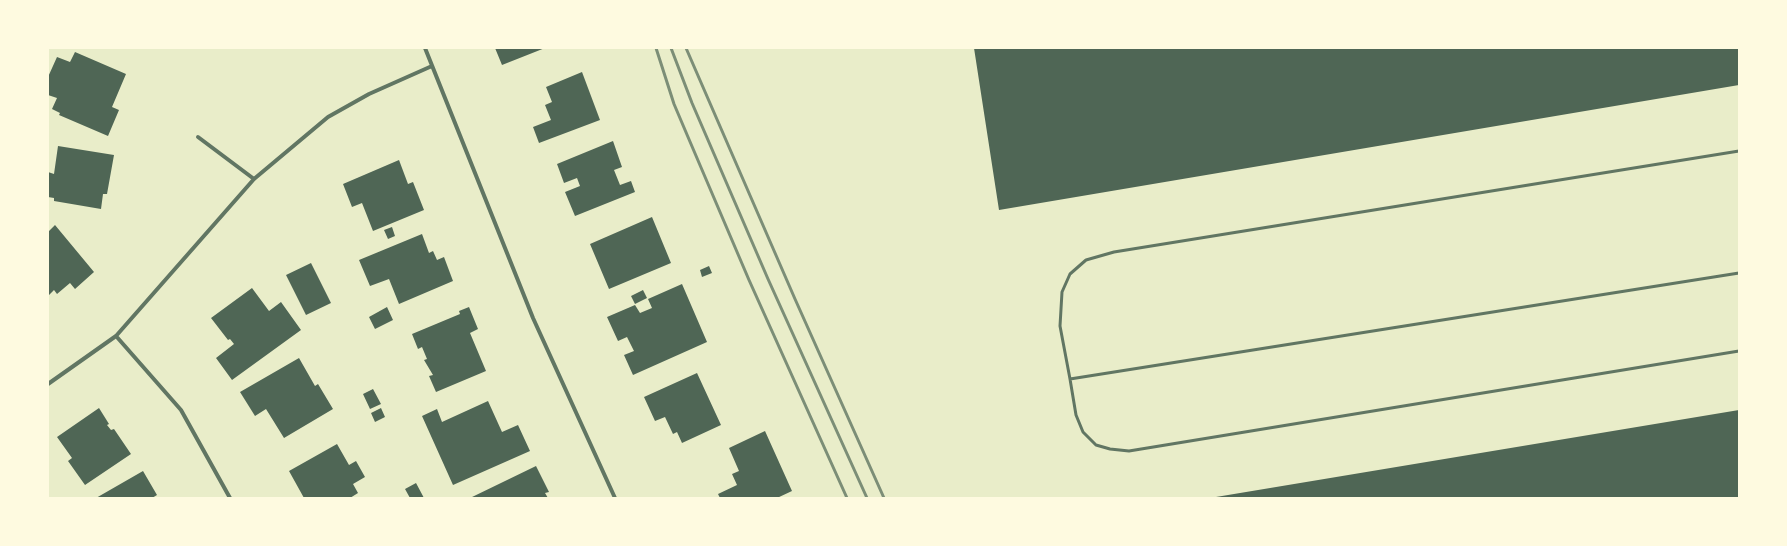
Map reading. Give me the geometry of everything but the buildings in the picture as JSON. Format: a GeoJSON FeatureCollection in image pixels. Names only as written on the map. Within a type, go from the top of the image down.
{"type":"FeatureCollection","features":[{"type":"Feature","properties":{"kind":"street"},"geometry":{"type":"LineString","coordinates":[[425,48],[533,318],[615,498]]}},
{"type":"Feature","properties":{"kind":"street"},"geometry":{"type":"LineString","coordinates":[[48,384],[116,336],[254,178],[328,117],[369,94],[432,66]]}},
{"type":"Feature","properties":{"kind":"street"},"geometry":{"type":"LineString","coordinates":[[198,137],[254,178]]}},
{"type":"Feature","properties":{"kind":"street"},"geometry":{"type":"LineString","coordinates":[[116,336],[181,410],[230,498]]}},
{"type":"Feature","properties":{"kind":"lane"},"geometry":{"type":"LineString","coordinates":[[1739,151],[1114,252],[1086,260],[1070,274],[1062,292],[1060,326],[1076,415],[1083,432],[1096,445],[1110,449],[1129,451],[1739,352]]}},
{"type":"Feature","properties":{"kind":"lane"},"geometry":{"type":"LineString","coordinates":[[1070,380],[1739,273]]}},
{"type":"Feature","properties":{"kind":"railway"},"geometry":{"type":"LineString","coordinates":[[656,48],[674,104],[688,137],[749,280],[847,498]]}},
{"type":"Feature","properties":{"kind":"railway"},"geometry":{"type":"LineString","coordinates":[[671,48],[692,103],[768,279],[867,498]]}},
{"type":"Feature","properties":{"kind":"railway"},"geometry":{"type":"LineString","coordinates":[[686,48],[795,299],[884,498]]}}]}
